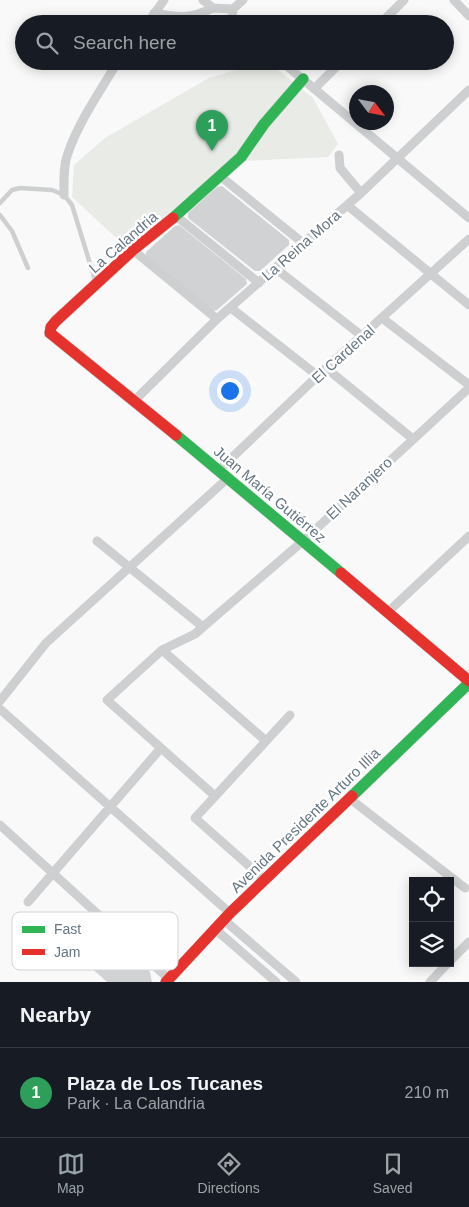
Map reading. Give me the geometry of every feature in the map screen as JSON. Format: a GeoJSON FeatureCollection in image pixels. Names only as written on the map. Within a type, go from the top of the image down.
{"type":"FeatureCollection","features":[{"type":"Feature","properties":{"kind":"street"},"geometry":{"type":"LineString","coordinates":[[152,15],[164,0]]}},
{"type":"Feature","properties":{"kind":"street"},"geometry":{"type":"LineString","coordinates":[[203,0],[213,8]]}},
{"type":"Feature","properties":{"kind":"street"},"geometry":{"type":"LineString","coordinates":[[232,15],[233,9],[243,0]]}},
{"type":"Feature","properties":{"kind":"street"},"geometry":{"type":"LineString","coordinates":[[389,15],[404,0]]}},
{"type":"Feature","properties":{"kind":"street"},"geometry":{"type":"LineString","coordinates":[[454,0],[469,16]]}},
{"type":"Feature","properties":{"kind":"street"},"geometry":{"type":"LineString","coordinates":[[198,15],[213,8],[233,9]]}},
{"type":"Feature","properties":{"kind":"street"},"geometry":{"type":"LineString","coordinates":[[154,12],[166,15]]}},
{"type":"Feature","properties":{"kind":"street"},"geometry":{"type":"LineString","coordinates":[[64,195],[64,173],[68,154],[79,126],[113,70]]}},
{"type":"Feature","properties":{"kind":"street"},"geometry":{"type":"LineString","coordinates":[[292,70],[469,218]]}},
{"type":"Feature","properties":{"kind":"street"},"geometry":{"type":"LineString","coordinates":[[314,88],[333,70]]}},
{"type":"Feature","properties":{"kind":"street","name":"La Calandria"},"geometry":{"type":"LineString","coordinates":[[50,334],[51,327],[56,321],[133,250],[176,216],[241,157],[264,124],[303,79]]}},
{"type":"Feature","properties":{"kind":"street","name":"La Reina Mora"},"geometry":{"type":"LineString","coordinates":[[134,401],[217,319],[361,193],[469,90]]}},
{"type":"Feature","properties":{"kind":"street"},"geometry":{"type":"LineString","coordinates":[[338,155],[340,168],[361,193]]}},
{"type":"Feature","properties":{"kind":"street"},"geometry":{"type":"LineString","coordinates":[[220,176],[303,243]]}},
{"type":"Feature","properties":{"kind":"street"},"geometry":{"type":"LineString","coordinates":[[347,205],[469,305]]}},
{"type":"Feature","properties":{"kind":"street"},"geometry":{"type":"LineString","coordinates":[[176,216],[259,282]]}},
{"type":"Feature","properties":{"kind":"street","name":"El Cardenal"},"geometry":{"type":"LineString","coordinates":[[219,470],[326,368],[469,239]]}},
{"type":"Feature","properties":{"kind":"street"},"geometry":{"type":"LineString","coordinates":[[133,250],[217,319]]}},
{"type":"Feature","properties":{"kind":"street"},"geometry":{"type":"LineString","coordinates":[[276,268],[362,336]]}},
{"type":"Feature","properties":{"kind":"street"},"geometry":{"type":"LineString","coordinates":[[231,308],[318,376]]}},
{"type":"Feature","properties":{"kind":"street"},"geometry":{"type":"LineString","coordinates":[[382,318],[469,386]]}},
{"type":"Feature","properties":{"kind":"street","name":"Juan María Gutiérrez"},"geometry":{"type":"LineString","coordinates":[[50,334],[219,470],[389,612],[469,682]]}},
{"type":"Feature","properties":{"kind":"street"},"geometry":{"type":"LineString","coordinates":[[326,368],[413,439]]}},
{"type":"Feature","properties":{"kind":"street","name":"El Naranjero"},"geometry":{"type":"LineString","coordinates":[[161,748],[107,700],[162,650],[195,634],[303,541],[469,386]]}},
{"type":"Feature","properties":{"kind":"street"},"geometry":{"type":"LineString","coordinates":[[0,701],[46,643],[228,478]]}},
{"type":"Feature","properties":{"kind":"street"},"geometry":{"type":"LineString","coordinates":[[389,612],[469,536]]}},
{"type":"Feature","properties":{"kind":"street"},"geometry":{"type":"LineString","coordinates":[[97,541],[203,627]]}},
{"type":"Feature","properties":{"kind":"street"},"geometry":{"type":"LineString","coordinates":[[162,650],[266,741]]}},
{"type":"Feature","properties":{"kind":"street","name":"Avenida Presidente Arturo Illia"},"geometry":{"type":"LineString","coordinates":[[178,969],[227,917],[469,682]]}},
{"type":"Feature","properties":{"kind":"street"},"geometry":{"type":"LineString","coordinates":[[0,709],[110,806],[296,982]]}},
{"type":"Feature","properties":{"kind":"street"},"geometry":{"type":"LineString","coordinates":[[265,880],[195,818],[290,715]]}},
{"type":"Feature","properties":{"kind":"street"},"geometry":{"type":"LineString","coordinates":[[28,902],[161,748],[215,796]]}},
{"type":"Feature","properties":{"kind":"street"},"geometry":{"type":"LineString","coordinates":[[348,798],[465,888]]}},
{"type":"Feature","properties":{"kind":"street"},"geometry":{"type":"LineString","coordinates":[[0,825],[95,912]]}},
{"type":"Feature","properties":{"kind":"street"},"geometry":{"type":"LineString","coordinates":[[215,930],[276,982]]}},
{"type":"Feature","properties":{"kind":"street"},"geometry":{"type":"LineString","coordinates":[[454,957],[469,942]]}},
{"type":"Feature","properties":{"kind":"street"},"geometry":{"type":"LineString","coordinates":[[430,982],[444,967]]}},
{"type":"Feature","properties":{"kind":"street"},"geometry":{"type":"LineString","coordinates":[[157,970],[168,980]]}},
{"type":"Feature","properties":{"kind":"street","name":"Avenida Presidente Arturo Illia"},"geometry":{"type":"LineString","coordinates":[[168,980],[177,970]]}},
{"type":"Feature","properties":{"kind":"lane"},"geometry":{"type":"LineString","coordinates":[[0,203],[12,190],[20,188],[52,190],[64,195],[72,205],[97,284]]}},
{"type":"Feature","properties":{"kind":"lane"},"geometry":{"type":"LineString","coordinates":[[0,215],[12,231],[28,268]]}},
{"type":"Feature","properties":{"kind":"shaded area"},"geometry":{"type":"Polygon","coordinates":[[[235,70],[278,70],[313,98],[338,144],[328,157],[245,161],[218,171],[157,223],[125,246],[72,197],[74,165],[105,138],[207,79],[235,70]]]}},
{"type":"Feature","properties":{"kind":"building"},"geometry":{"type":"Polygon","coordinates":[[[222,186],[289,240],[289,245],[260,271],[255,271],[188,218],[188,213],[217,187],[222,186]]]}},
{"type":"Feature","properties":{"kind":"building"},"geometry":{"type":"Polygon","coordinates":[[[179,225],[246,279],[247,284],[217,310],[213,311],[146,257],[146,252],[175,226],[179,225]]]}},
{"type":"Feature","properties":{"kind":"building"},"geometry":{"type":"Polygon","coordinates":[[[94,970],[148,970],[152,982],[107,982],[94,970]]]}},
{"type":"Feature","properties":{"kind":"traffic: fast"},"geometry":{"type":"LineString","coordinates":[[173,218],[241,157],[264,124],[303,79]]}},
{"type":"Feature","properties":{"kind":"traffic: fast"},"geometry":{"type":"LineString","coordinates":[[176,435],[341,573]]}},
{"type":"Feature","properties":{"kind":"traffic: fast"},"geometry":{"type":"LineString","coordinates":[[352,796],[469,683]]}},
{"type":"Feature","properties":{"kind":"traffic: jam"},"geometry":{"type":"LineString","coordinates":[[173,218],[133,250],[56,321],[51,327],[50,333],[176,435]]}},
{"type":"Feature","properties":{"kind":"traffic: jam"},"geometry":{"type":"LineString","coordinates":[[341,573],[469,681]]}},
{"type":"Feature","properties":{"kind":"traffic: jam"},"geometry":{"type":"LineString","coordinates":[[178,969],[230,913],[352,796]]}},
{"type":"Feature","properties":{"kind":"traffic: jam"},"geometry":{"type":"LineString","coordinates":[[166,982],[177,970]]}},
{"type":"Feature","properties":{"kind":"place","name":"Plaza de Los Tucanes"},"geometry":{"type":"Point","coordinates":[212,151]}}]}
